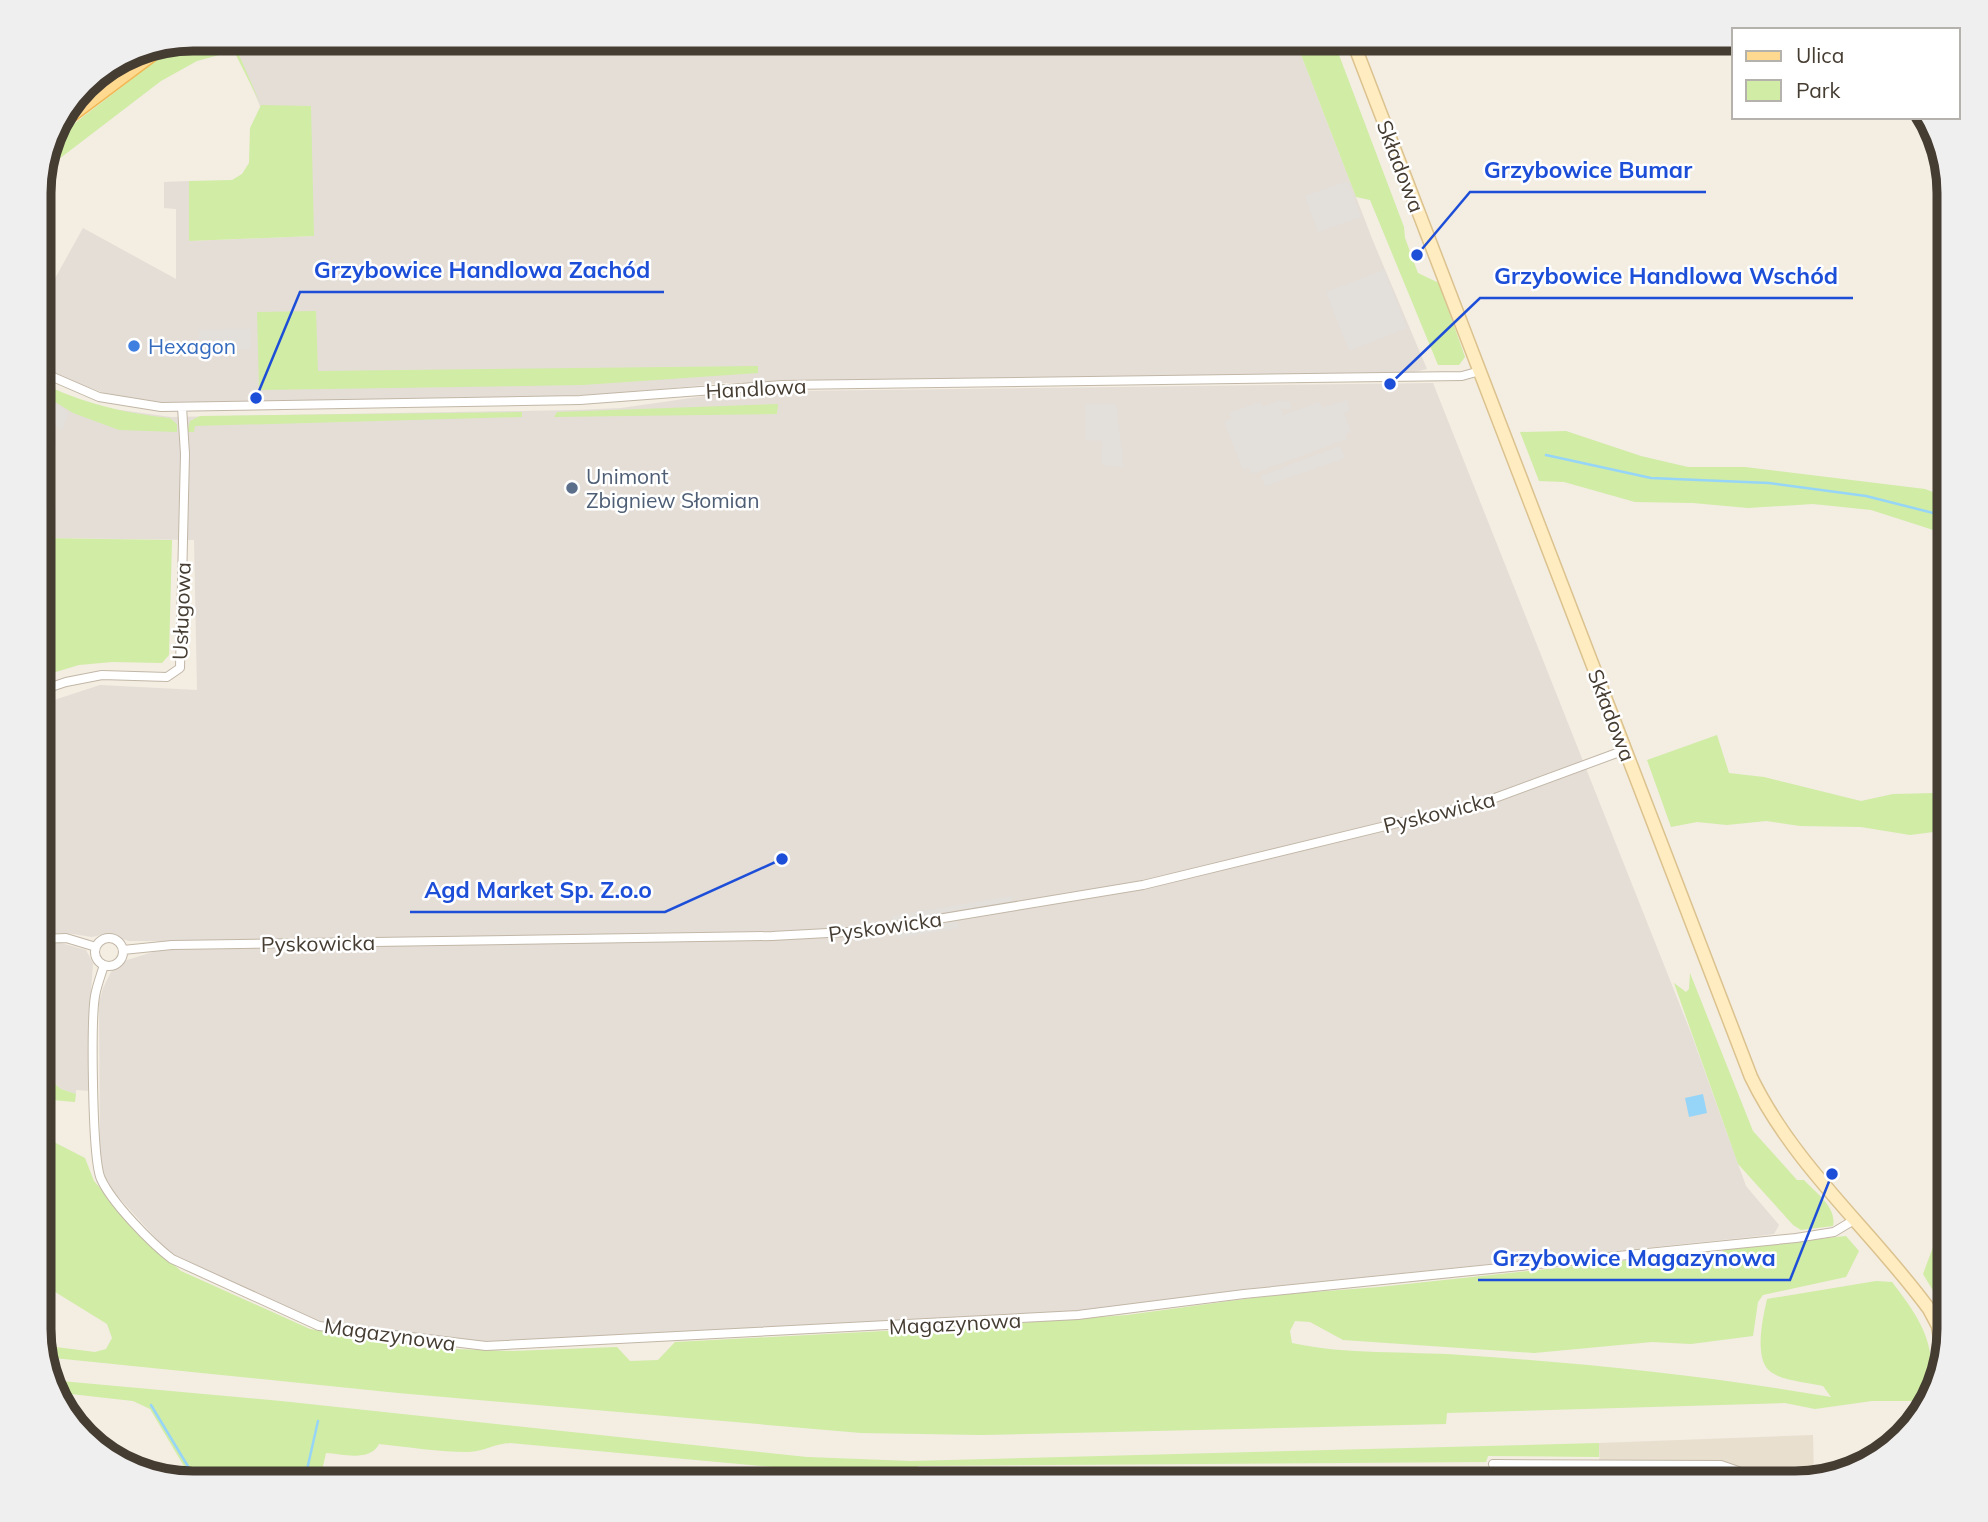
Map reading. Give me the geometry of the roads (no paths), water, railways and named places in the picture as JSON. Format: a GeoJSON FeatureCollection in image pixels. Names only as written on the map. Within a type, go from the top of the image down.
{"type":"FeatureCollection","features":[{"type":"Feature","properties":{"kind":"main road","name":"Składowa"},"geometry":{"type":"LineString","coordinates":[[1357,51],[1757,1089],[1790,1143],[1929,1309],[1937,1324]]}},
{"type":"Feature","properties":{"kind":"main road"},"geometry":{"type":"LineString","coordinates":[[79,108],[145,59]]}},
{"type":"Feature","properties":{"kind":"street","name":"Handlowa"},"geometry":{"type":"LineString","coordinates":[[51,377],[107,399],[183,407],[580,401],[759,385],[1462,376],[1480,371]]}},
{"type":"Feature","properties":{"kind":"street","name":"Usługowa"},"geometry":{"type":"LineString","coordinates":[[51,687],[102,675],[167,677],[180,667],[185,454],[183,407]]}},
{"type":"Feature","properties":{"kind":"street","name":"Pyskowicka"},"geometry":{"type":"LineString","coordinates":[[123,950],[172,945],[793,936],[865,931],[1143,885],[1484,802],[1625,750]]}},
{"type":"Feature","properties":{"kind":"street"},"geometry":{"type":"LineString","coordinates":[[51,939],[66,938],[96,947]]}},
{"type":"Feature","properties":{"kind":"street"},"geometry":{"type":"LineString","coordinates":[[111,938],[123,950],[118,962],[104,965],[96,957],[96,947],[100,941],[111,938]]}},
{"type":"Feature","properties":{"kind":"street","name":"Magazynowa"},"geometry":{"type":"LineString","coordinates":[[104,965],[94,1009],[95,1145],[101,1179],[160,1250],[173,1259],[299,1319],[340,1331],[486,1346],[1078,1315],[1244,1294],[1796,1238],[1834,1232],[1854,1220]]}},
{"type":"Feature","properties":{"kind":"street"},"geometry":{"type":"LineString","coordinates":[[1493,1464],[1721,1465],[1738,1471]]}},
{"type":"Feature","properties":{"kind":"street"},"geometry":{"type":"LineString","coordinates":[[1595,1465],[1595,1471]]}},
{"type":"Feature","properties":{"kind":"water"},"geometry":{"type":"Polygon","coordinates":[[[1703,1094],[1707,1113],[1689,1117],[1685,1098],[1703,1094]]]}},
{"type":"Feature","properties":{"kind":"waterway"},"geometry":{"type":"LineString","coordinates":[[1546,455],[1651,478],[1769,483],[1866,496],[1937,514]]}},
{"type":"Feature","properties":{"kind":"waterway"},"geometry":{"type":"LineString","coordinates":[[151,1405],[191,1471]]}},
{"type":"Feature","properties":{"kind":"waterway"},"geometry":{"type":"LineString","coordinates":[[307,1471],[318,1421]]}},
{"type":"Feature","properties":{"kind":"place","name":"Grzybowice Bumar"},"geometry":{"type":"Point","coordinates":[1417,255]}},
{"type":"Feature","properties":{"kind":"place","name":"Hexagon"},"geometry":{"type":"Point","coordinates":[134,346]}},
{"type":"Feature","properties":{"kind":"place","name":"Grzybowice Handlowa Wschód"},"geometry":{"type":"Point","coordinates":[1390,384]}},
{"type":"Feature","properties":{"kind":"place","name":"Grzybowice Handlowa Zachód"},"geometry":{"type":"Point","coordinates":[256,398]}},
{"type":"Feature","properties":{"kind":"place","name":"Unimont Zbigniew Słomian"},"geometry":{"type":"Point","coordinates":[572,488]}},
{"type":"Feature","properties":{"kind":"place","name":"Agd Market Sp. Z.o.o"},"geometry":{"type":"Point","coordinates":[782,859]}},
{"type":"Feature","properties":{"kind":"place","name":"Grzybowice Magazynowa"},"geometry":{"type":"Point","coordinates":[1832,1174]}}]}
